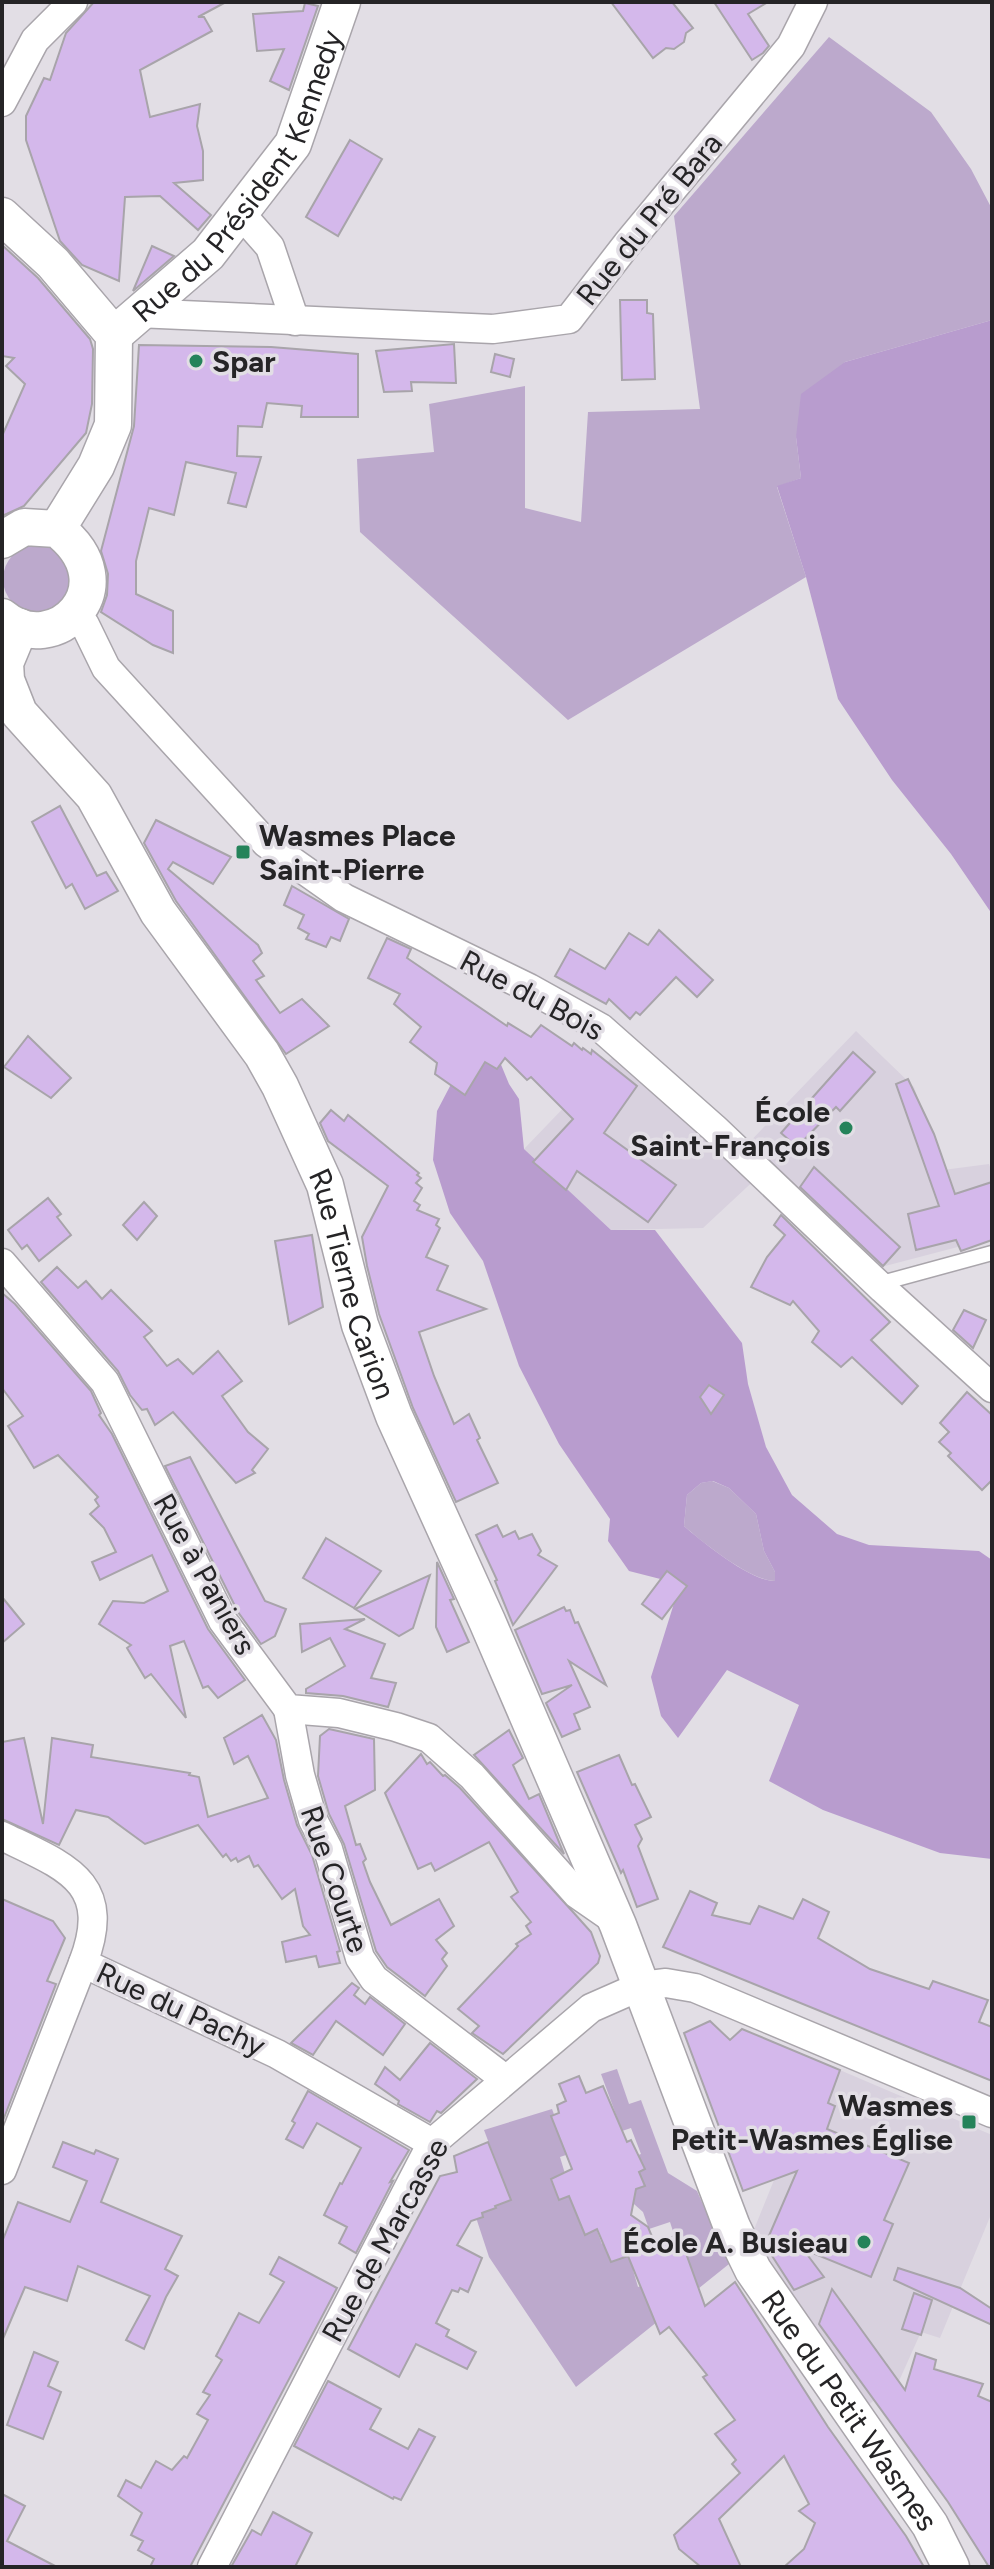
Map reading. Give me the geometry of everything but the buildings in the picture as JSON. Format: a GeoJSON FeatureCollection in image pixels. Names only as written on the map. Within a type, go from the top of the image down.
{"type":"FeatureCollection","features":[{"type":"Feature","properties":{"kind":"street"},"geometry":{"type":"LineString","coordinates":[[2,102],[35,40],[73,2]]}},
{"type":"Feature","properties":{"kind":"street","name":"Rue du Président Kennedy"},"geometry":{"type":"LineString","coordinates":[[126,324],[208,254],[293,144],[342,2]]}},
{"type":"Feature","properties":{"kind":"street","name":"Rue du Pré Bara"},"geometry":{"type":"LineString","coordinates":[[126,324],[295,321],[493,329],[569,319],[791,46],[813,2]]}},
{"type":"Feature","properties":{"kind":"street"},"geometry":{"type":"LineString","coordinates":[[241,214],[270,247],[295,321]]}},
{"type":"Feature","properties":{"kind":"street"},"geometry":{"type":"LineString","coordinates":[[2,216],[126,324],[113,425],[96,466],[57,529]]}},
{"type":"Feature","properties":{"kind":"street"},"geometry":{"type":"LineString","coordinates":[[2,540],[24,527],[57,529],[72,540],[87,565],[86,594],[76,613],[49,629],[36,630],[11,622]]}},
{"type":"Feature","properties":{"kind":"street","name":"Rue du Bois"},"geometry":{"type":"LineString","coordinates":[[76,613],[106,668],[266,843],[344,898],[529,988],[601,1028],[714,1128],[992,1388]]}},
{"type":"Feature","properties":{"kind":"street","name":"Rue Tierne Carion"},"geometry":{"type":"LineString","coordinates":[[11,622],[5,663],[6,680],[19,713],[94,796],[158,912],[262,1054],[280,1086],[325,1185],[360,1325],[394,1416],[487,1621],[641,1986]]}},
{"type":"Feature","properties":{"kind":"street","name":"Rue à Paniers"},"geometry":{"type":"LineString","coordinates":[[2,1263],[105,1382],[223,1621],[288,1709]]}},
{"type":"Feature","properties":{"kind":"street"},"geometry":{"type":"LineString","coordinates":[[288,1709],[339,1713],[429,1738],[472,1776],[577,1894],[616,1921]]}},
{"type":"Feature","properties":{"kind":"street","name":"Rue Courte"},"geometry":{"type":"LineString","coordinates":[[288,1709],[300,1775],[313,1820],[328,1849],[360,1958],[374,1979],[505,2079]]}},
{"type":"Feature","properties":{"kind":"street","name":"Rue du Pachy"},"geometry":{"type":"LineString","coordinates":[[2,1836],[53,1861],[75,1878],[92,1899],[94,1924],[83,1963],[277,2054],[432,2143]]}},
{"type":"Feature","properties":{"kind":"street"},"geometry":{"type":"LineString","coordinates":[[2,2170],[83,1963]]}},
{"type":"Feature","properties":{"kind":"street"},"geometry":{"type":"LineString","coordinates":[[641,1986],[666,1983],[695,1988],[992,2113]]}},
{"type":"Feature","properties":{"kind":"street","name":"Rue de Marcasse"},"geometry":{"type":"LineString","coordinates":[[212,2567],[432,2143],[591,2008],[641,1986]]}},
{"type":"Feature","properties":{"kind":"street","name":"Rue du Petit Wasmes"},"geometry":{"type":"LineString","coordinates":[[641,1986],[732,2227],[753,2270],[930,2525],[951,2567]]}},
{"type":"Feature","properties":{"kind":"lane"},"geometry":{"type":"LineString","coordinates":[[878,1284],[992,1253]]}},
{"type":"Feature","properties":{"kind":"shaded area"},"geometry":{"type":"Polygon","coordinates":[[[829,37],[931,112],[971,169],[992,209],[992,320],[845,362],[796,437],[801,478],[777,487],[806,577],[568,720],[360,532],[357,459],[434,452],[429,404],[525,386],[525,508],[581,522],[588,412],[700,409],[674,216],[829,37]]]}},
{"type":"Feature","properties":{"kind":"shaded area"},"geometry":{"type":"Polygon","coordinates":[[[992,320],[992,914],[951,854],[892,780],[838,699],[806,577],[777,486],[801,478],[796,437],[801,394],[845,362],[992,320]]]}},
{"type":"Feature","properties":{"kind":"shaded area"},"geometry":{"type":"Polygon","coordinates":[[[37,545],[61,555],[71,579],[61,603],[37,613],[13,603],[3,579],[13,555],[37,545]]]}},
{"type":"Feature","properties":{"kind":"shaded area"},"geometry":{"type":"Polygon","coordinates":[[[856,1031],[914,1087],[943,1170],[989,1164],[992,1173],[992,1238],[866,1271],[761,1174],[703,1228],[611,1230],[524,1149],[623,1046],[740,1152],[856,1031]]]}},
{"type":"Feature","properties":{"kind":"shaded area"},"geometry":{"type":"Polygon","coordinates":[[[495,1050],[519,1099],[524,1149],[611,1230],[655,1230],[742,1343],[748,1384],[766,1447],[792,1495],[837,1534],[869,1545],[979,1551],[992,1560],[992,1859],[940,1853],[823,1810],[769,1781],[799,1705],[727,1670],[678,1738],[661,1716],[651,1677],[680,1584],[629,1571],[608,1541],[610,1519],[559,1444],[519,1366],[483,1261],[450,1213],[433,1160],[437,1111],[459,1069],[495,1050]],[[713,1481],[701,1483],[687,1495],[684,1526],[741,1568],[765,1580],[775,1581],[775,1572],[764,1551],[756,1514],[729,1488],[713,1481]]]}},
{"type":"Feature","properties":{"kind":"shaded area"},"geometry":{"type":"Polygon","coordinates":[[[712,1481],[729,1488],[756,1514],[764,1551],[775,1572],[776,1581],[766,1580],[741,1568],[684,1526],[687,1495],[701,1483],[712,1481]]]}},
{"type":"Feature","properties":{"kind":"shaded area","name":"École A. Busieau"},"geometry":{"type":"Polygon","coordinates":[[[814,2059],[992,2135],[992,2212],[940,2338],[921,2332],[899,2381],[854,2416],[753,2270],[753,2232],[804,2106],[796,2101],[814,2059]]]}},
{"type":"Feature","properties":{"kind":"shaded area"},"geometry":{"type":"Polygon","coordinates":[[[617,2069],[629,2104],[641,2100],[668,2173],[697,2191],[729,2264],[576,2387],[489,2257],[463,2178],[502,2178],[484,2130],[552,2109],[569,2154],[560,2157],[581,2227],[594,2223],[602,2244],[639,2232],[650,2264],[633,2270],[638,2287],[686,2271],[670,2222],[649,2229],[643,2212],[626,2197],[622,2161],[641,2154],[631,2128],[622,2131],[601,2074],[617,2069]]]}},
{"type":"Feature","properties":{"kind":"place","name":"Spar"},"geometry":{"type":"Point","coordinates":[196,361]}},
{"type":"Feature","properties":{"kind":"place","name":"Wasmes Place Saint-Pierre"},"geometry":{"type":"Point","coordinates":[243,852]}},
{"type":"Feature","properties":{"kind":"place","name":"École Saint-François"},"geometry":{"type":"Point","coordinates":[846,1128]}},
{"type":"Feature","properties":{"kind":"place","name":"Wasmes Petit-Wasmes Église"},"geometry":{"type":"Point","coordinates":[969,2122]}},
{"type":"Feature","properties":{"kind":"place","name":"École A. Busieau"},"geometry":{"type":"Point","coordinates":[864,2242]}}]}
